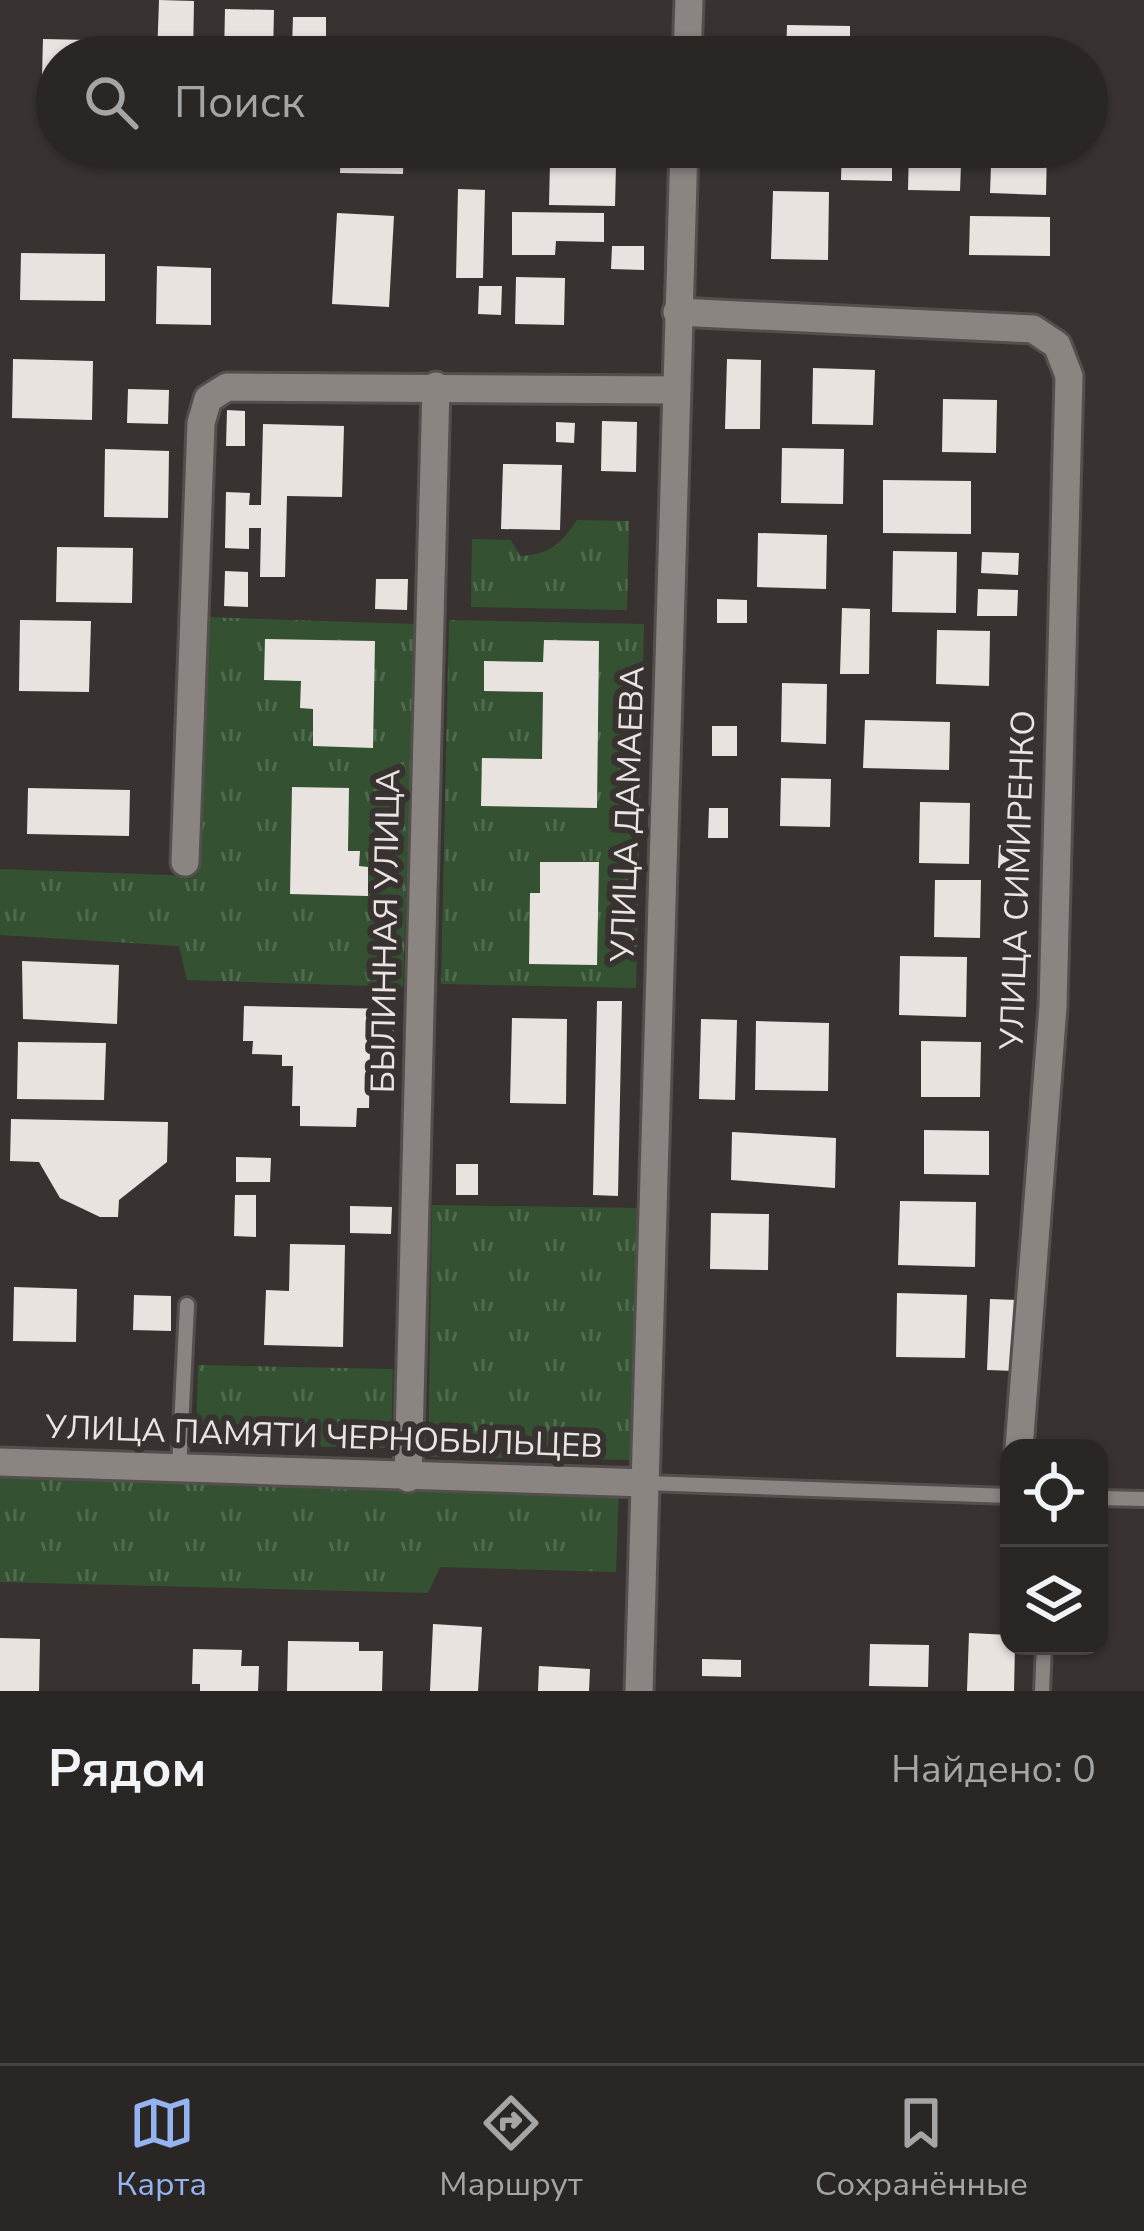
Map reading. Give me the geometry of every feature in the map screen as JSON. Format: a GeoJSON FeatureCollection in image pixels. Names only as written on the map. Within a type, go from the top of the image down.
{"type":"FeatureCollection","features":[{"type":"Feature","properties":{"kind":"street"},"geometry":{"type":"LineString","coordinates":[[688,36],[689,0]]}},
{"type":"Feature","properties":{"kind":"street","name":"УЛИЦА ДАМАЕВА"},"geometry":{"type":"LineString","coordinates":[[639,1691],[683,168]]}},
{"type":"Feature","properties":{"kind":"street","name":"УЛИЦА СИМИРЕНКО"},"geometry":{"type":"LineString","coordinates":[[677,312],[1033,329],[1057,344],[1069,376],[1053,1006],[1020,1439]]}},
{"type":"Feature","properties":{"kind":"street","name":"БЫЛИННАЯ УЛИЦА"},"geometry":{"type":"LineString","coordinates":[[408,1478],[436,386]]}},
{"type":"Feature","properties":{"kind":"street"},"geometry":{"type":"LineString","coordinates":[[185,862],[201,424],[208,398],[227,387],[676,390]]}},
{"type":"Feature","properties":{"kind":"street","name":"УЛИЦА ПАМЯТИ ЧЕРНОБЫЛЬЦЕВ"},"geometry":{"type":"LineString","coordinates":[[0,1462],[646,1483]]}},
{"type":"Feature","properties":{"kind":"lane"},"geometry":{"type":"LineString","coordinates":[[178,1469],[187,1305]]}},
{"type":"Feature","properties":{"kind":"lane"},"geometry":{"type":"LineString","coordinates":[[646,1483],[1000,1496]]}},
{"type":"Feature","properties":{"kind":"lane"},"geometry":{"type":"LineString","coordinates":[[1108,1498],[1144,1499]]}},
{"type":"Feature","properties":{"kind":"lane"},"geometry":{"type":"LineString","coordinates":[[1042,1691],[1044,1655]]}},
{"type":"Feature","properties":{"kind":"green space"},"geometry":{"type":"Polygon","coordinates":[[[577,520],[629,521],[627,610],[471,607],[472,539],[511,540],[520,556],[530,555],[553,547],[577,520]]]}},
{"type":"Feature","properties":{"kind":"green space"},"geometry":{"type":"Polygon","coordinates":[[[205,617],[416,624],[403,987],[187,980],[179,946],[0,935],[0,869],[195,876],[205,617]]]}},
{"type":"Feature","properties":{"kind":"green space"},"geometry":{"type":"Polygon","coordinates":[[[449,620],[644,624],[636,988],[441,984],[449,620]]]}},
{"type":"Feature","properties":{"kind":"green space"},"geometry":{"type":"Polygon","coordinates":[[[432,1205],[639,1208],[635,1460],[428,1457],[432,1205]]]}},
{"type":"Feature","properties":{"kind":"green space"},"geometry":{"type":"Polygon","coordinates":[[[198,1365],[393,1369],[391,1448],[196,1444],[198,1365]]]}},
{"type":"Feature","properties":{"kind":"green space"},"geometry":{"type":"Polygon","coordinates":[[[0,1469],[619,1485],[616,1572],[440,1567],[428,1593],[0,1582],[0,1469]]]}},
{"type":"Feature","properties":{"kind":"building"},"geometry":{"type":"Polygon","coordinates":[[[159,0],[194,1],[193,36],[158,36],[159,0]]]}},
{"type":"Feature","properties":{"kind":"building"},"geometry":{"type":"Polygon","coordinates":[[[225,9],[274,10],[273,36],[224,36],[225,9]]]}},
{"type":"Feature","properties":{"kind":"building"},"geometry":{"type":"Polygon","coordinates":[[[293,17],[326,17],[326,36],[292,36],[293,17]]]}},
{"type":"Feature","properties":{"kind":"building"},"geometry":{"type":"Polygon","coordinates":[[[787,25],[850,26],[850,36],[787,36],[787,25]]]}},
{"type":"Feature","properties":{"kind":"building"},"geometry":{"type":"Polygon","coordinates":[[[340,168],[403,168],[403,174],[340,173],[340,168]]]}},
{"type":"Feature","properties":{"kind":"building"},"geometry":{"type":"Polygon","coordinates":[[[550,168],[616,168],[615,206],[549,205],[550,168]]]}},
{"type":"Feature","properties":{"kind":"building"},"geometry":{"type":"Polygon","coordinates":[[[841,168],[892,168],[892,181],[841,180],[841,168]]]}},
{"type":"Feature","properties":{"kind":"building"},"geometry":{"type":"Polygon","coordinates":[[[909,168],[961,168],[960,191],[908,190],[909,168]]]}},
{"type":"Feature","properties":{"kind":"building"},"geometry":{"type":"Polygon","coordinates":[[[991,168],[1047,168],[1046,195],[990,193],[991,168]]]}},
{"type":"Feature","properties":{"kind":"building"},"geometry":{"type":"Polygon","coordinates":[[[458,189],[485,190],[483,278],[456,278],[458,189]]]}},
{"type":"Feature","properties":{"kind":"building"},"geometry":{"type":"Polygon","coordinates":[[[773,191],[829,192],[828,260],[771,259],[773,191]]]}},
{"type":"Feature","properties":{"kind":"building"},"geometry":{"type":"Polygon","coordinates":[[[512,212],[604,213],[604,242],[556,241],[555,255],[512,255],[512,212]]]}},
{"type":"Feature","properties":{"kind":"building"},"geometry":{"type":"Polygon","coordinates":[[[337,213],[394,216],[389,307],[332,304],[337,213]]]}},
{"type":"Feature","properties":{"kind":"building"},"geometry":{"type":"Polygon","coordinates":[[[970,216],[1050,217],[1050,256],[969,255],[970,216]]]}},
{"type":"Feature","properties":{"kind":"building"},"geometry":{"type":"Polygon","coordinates":[[[612,246],[644,246],[644,270],[611,269],[612,246]]]}},
{"type":"Feature","properties":{"kind":"building"},"geometry":{"type":"Polygon","coordinates":[[[21,253],[105,254],[105,301],[20,300],[21,253]]]}},
{"type":"Feature","properties":{"kind":"building"},"geometry":{"type":"Polygon","coordinates":[[[157,266],[211,268],[211,325],[156,324],[157,266]]]}},
{"type":"Feature","properties":{"kind":"building"},"geometry":{"type":"Polygon","coordinates":[[[516,277],[565,278],[564,325],[515,324],[516,277]]]}},
{"type":"Feature","properties":{"kind":"building"},"geometry":{"type":"Polygon","coordinates":[[[479,286],[502,286],[501,315],[478,314],[479,286]]]}},
{"type":"Feature","properties":{"kind":"building"},"geometry":{"type":"Polygon","coordinates":[[[13,359],[93,361],[92,420],[12,418],[13,359]]]}},
{"type":"Feature","properties":{"kind":"building"},"geometry":{"type":"Polygon","coordinates":[[[727,359],[761,360],[760,429],[725,429],[727,359]]]}},
{"type":"Feature","properties":{"kind":"building"},"geometry":{"type":"Polygon","coordinates":[[[813,368],[875,370],[873,425],[812,424],[813,368]]]}},
{"type":"Feature","properties":{"kind":"building"},"geometry":{"type":"Polygon","coordinates":[[[128,389],[169,390],[168,424],[127,423],[128,389]]]}},
{"type":"Feature","properties":{"kind":"building"},"geometry":{"type":"Polygon","coordinates":[[[943,399],[997,400],[996,453],[942,452],[943,399]]]}},
{"type":"Feature","properties":{"kind":"building"},"geometry":{"type":"Polygon","coordinates":[[[227,410],[245,411],[245,446],[226,446],[227,410]]]}},
{"type":"Feature","properties":{"kind":"building"},"geometry":{"type":"Polygon","coordinates":[[[602,421],[637,422],[636,472],[601,471],[602,421]]]}},
{"type":"Feature","properties":{"kind":"building"},"geometry":{"type":"Polygon","coordinates":[[[556,422],[575,423],[574,443],[556,442],[556,422]]]}},
{"type":"Feature","properties":{"kind":"building"},"geometry":{"type":"Polygon","coordinates":[[[263,424],[344,426],[342,497],[287,496],[285,577],[260,577],[261,528],[249,528],[249,549],[225,548],[226,492],[250,493],[249,505],[261,505],[263,424]]]}},
{"type":"Feature","properties":{"kind":"building"},"geometry":{"type":"Polygon","coordinates":[[[782,448],[844,449],[843,504],[781,503],[782,448]]]}},
{"type":"Feature","properties":{"kind":"building"},"geometry":{"type":"Polygon","coordinates":[[[105,449],[169,451],[168,518],[104,517],[105,449]]]}},
{"type":"Feature","properties":{"kind":"building"},"geometry":{"type":"Polygon","coordinates":[[[503,464],[562,465],[560,530],[501,529],[503,464]]]}},
{"type":"Feature","properties":{"kind":"building"},"geometry":{"type":"Polygon","coordinates":[[[883,480],[971,481],[971,534],[883,533],[883,480]]]}},
{"type":"Feature","properties":{"kind":"building"},"geometry":{"type":"Polygon","coordinates":[[[758,533],[827,535],[826,589],[757,587],[758,533]]]}},
{"type":"Feature","properties":{"kind":"building"},"geometry":{"type":"Polygon","coordinates":[[[57,547],[133,548],[132,603],[56,602],[57,547]]]}},
{"type":"Feature","properties":{"kind":"building"},"geometry":{"type":"Polygon","coordinates":[[[893,551],[957,552],[956,613],[892,612],[893,551]]]}},
{"type":"Feature","properties":{"kind":"building"},"geometry":{"type":"Polygon","coordinates":[[[982,552],[1019,553],[1018,575],[981,573],[982,552]]]}},
{"type":"Feature","properties":{"kind":"building"},"geometry":{"type":"Polygon","coordinates":[[[225,571],[248,572],[248,607],[224,606],[225,571]]]}},
{"type":"Feature","properties":{"kind":"building"},"geometry":{"type":"Polygon","coordinates":[[[376,579],[408,579],[407,610],[375,609],[376,579]]]}},
{"type":"Feature","properties":{"kind":"building"},"geometry":{"type":"Polygon","coordinates":[[[978,589],[1018,590],[1017,616],[977,616],[978,589]]]}},
{"type":"Feature","properties":{"kind":"building"},"geometry":{"type":"Polygon","coordinates":[[[717,599],[747,600],[747,623],[717,623],[717,599]]]}},
{"type":"Feature","properties":{"kind":"building"},"geometry":{"type":"Polygon","coordinates":[[[842,608],[870,609],[869,674],[840,674],[842,608]]]}},
{"type":"Feature","properties":{"kind":"building"},"geometry":{"type":"Polygon","coordinates":[[[20,620],[91,621],[89,692],[19,691],[20,620]]]}},
{"type":"Feature","properties":{"kind":"building"},"geometry":{"type":"Polygon","coordinates":[[[937,630],[990,631],[989,686],[936,684],[937,630]]]}},
{"type":"Feature","properties":{"kind":"building"},"geometry":{"type":"Polygon","coordinates":[[[265,639],[375,641],[373,748],[313,746],[313,709],[300,708],[301,681],[264,680],[265,639]]]}},
{"type":"Feature","properties":{"kind":"building"},"geometry":{"type":"Polygon","coordinates":[[[544,640],[599,641],[597,808],[481,806],[482,758],[542,759],[543,692],[484,691],[484,661],[543,662],[544,640]]]}},
{"type":"Feature","properties":{"kind":"building"},"geometry":{"type":"Polygon","coordinates":[[[782,683],[827,684],[826,744],[781,742],[782,683]]]}},
{"type":"Feature","properties":{"kind":"building"},"geometry":{"type":"Polygon","coordinates":[[[865,720],[950,722],[949,770],[863,768],[865,720]]]}},
{"type":"Feature","properties":{"kind":"building"},"geometry":{"type":"Polygon","coordinates":[[[712,726],[737,726],[737,756],[712,756],[712,726]]]}},
{"type":"Feature","properties":{"kind":"building"},"geometry":{"type":"Polygon","coordinates":[[[781,778],[831,779],[830,827],[780,826],[781,778]]]}},
{"type":"Feature","properties":{"kind":"building"},"geometry":{"type":"Polygon","coordinates":[[[292,787],[349,788],[348,851],[360,851],[359,866],[368,867],[368,896],[290,894],[292,787]]]}},
{"type":"Feature","properties":{"kind":"building"},"geometry":{"type":"Polygon","coordinates":[[[28,788],[130,790],[129,836],[27,834],[28,788]]]}},
{"type":"Feature","properties":{"kind":"building"},"geometry":{"type":"Polygon","coordinates":[[[920,802],[970,803],[969,864],[919,863],[920,802]]]}},
{"type":"Feature","properties":{"kind":"building"},"geometry":{"type":"Polygon","coordinates":[[[709,808],[728,808],[728,838],[708,838],[709,808]]]}},
{"type":"Feature","properties":{"kind":"building"},"geometry":{"type":"Polygon","coordinates":[[[999,845],[1023,846],[1022,869],[998,868],[999,845]]]}},
{"type":"Feature","properties":{"kind":"building"},"geometry":{"type":"Polygon","coordinates":[[[540,862],[599,862],[597,965],[529,964],[530,893],[540,893],[540,862]]]}},
{"type":"Feature","properties":{"kind":"building"},"geometry":{"type":"Polygon","coordinates":[[[935,880],[981,880],[980,938],[934,937],[935,880]]]}},
{"type":"Feature","properties":{"kind":"building"},"geometry":{"type":"Polygon","coordinates":[[[900,956],[967,957],[966,1017],[899,1015],[900,956]]]}},
{"type":"Feature","properties":{"kind":"building"},"geometry":{"type":"Polygon","coordinates":[[[22,961],[119,965],[117,1024],[23,1019],[22,961]]]}},
{"type":"Feature","properties":{"kind":"building"},"geometry":{"type":"Polygon","coordinates":[[[597,1001],[622,1001],[618,1196],[593,1195],[597,1001]]]}},
{"type":"Feature","properties":{"kind":"building"},"geometry":{"type":"Polygon","coordinates":[[[244,1006],[394,1009],[393,1050],[370,1049],[369,1108],[357,1108],[356,1127],[300,1126],[300,1106],[292,1106],[293,1066],[282,1066],[282,1055],[252,1054],[253,1041],[243,1041],[244,1006]]]}},
{"type":"Feature","properties":{"kind":"building"},"geometry":{"type":"Polygon","coordinates":[[[512,1018],[567,1019],[566,1104],[510,1103],[512,1018]]]}},
{"type":"Feature","properties":{"kind":"building"},"geometry":{"type":"Polygon","coordinates":[[[701,1019],[737,1020],[735,1100],[699,1099],[701,1019]]]}},
{"type":"Feature","properties":{"kind":"building"},"geometry":{"type":"Polygon","coordinates":[[[756,1021],[829,1023],[828,1091],[755,1090],[756,1021]]]}},
{"type":"Feature","properties":{"kind":"building"},"geometry":{"type":"Polygon","coordinates":[[[921,1041],[981,1042],[980,1097],[921,1097],[921,1041]]]}},
{"type":"Feature","properties":{"kind":"building"},"geometry":{"type":"Polygon","coordinates":[[[18,1042],[106,1043],[104,1100],[17,1099],[18,1042]]]}},
{"type":"Feature","properties":{"kind":"building"},"geometry":{"type":"Polygon","coordinates":[[[11,1119],[168,1122],[167,1162],[119,1200],[118,1217],[100,1217],[60,1198],[39,1162],[10,1161],[11,1119]]]}},
{"type":"Feature","properties":{"kind":"building"},"geometry":{"type":"Polygon","coordinates":[[[924,1130],[989,1131],[989,1175],[924,1174],[924,1130]]]}},
{"type":"Feature","properties":{"kind":"building"},"geometry":{"type":"Polygon","coordinates":[[[732,1132],[836,1138],[835,1188],[731,1180],[732,1132]]]}},
{"type":"Feature","properties":{"kind":"building"},"geometry":{"type":"Polygon","coordinates":[[[236,1157],[271,1158],[270,1182],[236,1182],[236,1157]]]}},
{"type":"Feature","properties":{"kind":"building"},"geometry":{"type":"Polygon","coordinates":[[[456,1164],[478,1164],[478,1195],[456,1195],[456,1164]]]}},
{"type":"Feature","properties":{"kind":"building"},"geometry":{"type":"Polygon","coordinates":[[[235,1195],[256,1195],[256,1237],[234,1236],[235,1195]]]}},
{"type":"Feature","properties":{"kind":"building"},"geometry":{"type":"Polygon","coordinates":[[[900,1201],[976,1202],[975,1267],[898,1265],[900,1201]]]}},
{"type":"Feature","properties":{"kind":"building"},"geometry":{"type":"Polygon","coordinates":[[[350,1206],[392,1207],[391,1234],[350,1233],[350,1206]]]}},
{"type":"Feature","properties":{"kind":"building"},"geometry":{"type":"Polygon","coordinates":[[[711,1213],[769,1214],[768,1270],[710,1269],[711,1213]]]}},
{"type":"Feature","properties":{"kind":"building"},"geometry":{"type":"Polygon","coordinates":[[[290,1244],[345,1245],[343,1347],[264,1345],[266,1290],[289,1291],[290,1244]]]}},
{"type":"Feature","properties":{"kind":"building"},"geometry":{"type":"Polygon","coordinates":[[[14,1287],[77,1289],[76,1342],[13,1341],[14,1287]]]}},
{"type":"Feature","properties":{"kind":"building"},"geometry":{"type":"Polygon","coordinates":[[[897,1293],[967,1295],[965,1358],[896,1357],[897,1293]]]}},
{"type":"Feature","properties":{"kind":"building"},"geometry":{"type":"Polygon","coordinates":[[[134,1295],[171,1296],[171,1331],[133,1330],[134,1295]]]}},
{"type":"Feature","properties":{"kind":"building"},"geometry":{"type":"Polygon","coordinates":[[[990,1299],[1018,1300],[1015,1371],[987,1370],[990,1299]]]}},
{"type":"Feature","properties":{"kind":"building"},"geometry":{"type":"Polygon","coordinates":[[[433,1624],[482,1627],[478,1691],[430,1691],[433,1624]]]}},
{"type":"Feature","properties":{"kind":"building"},"geometry":{"type":"Polygon","coordinates":[[[969,1633],[1000,1635],[1000,1655],[1015,1655],[1014,1691],[967,1691],[969,1633]]]}},
{"type":"Feature","properties":{"kind":"building"},"geometry":{"type":"Polygon","coordinates":[[[0,1638],[40,1639],[39,1691],[0,1691],[0,1638]]]}},
{"type":"Feature","properties":{"kind":"building"},"geometry":{"type":"Polygon","coordinates":[[[288,1641],[359,1642],[359,1651],[383,1651],[382,1691],[287,1691],[288,1641]]]}},
{"type":"Feature","properties":{"kind":"building"},"geometry":{"type":"Polygon","coordinates":[[[870,1644],[929,1645],[928,1687],[869,1686],[870,1644]]]}},
{"type":"Feature","properties":{"kind":"building"},"geometry":{"type":"Polygon","coordinates":[[[193,1649],[242,1650],[241,1666],[259,1666],[258,1691],[200,1691],[200,1684],[192,1684],[193,1649]]]}},
{"type":"Feature","properties":{"kind":"building"},"geometry":{"type":"Polygon","coordinates":[[[702,1659],[741,1660],[741,1677],[702,1676],[702,1659]]]}},
{"type":"Feature","properties":{"kind":"building"},"geometry":{"type":"Polygon","coordinates":[[[539,1666],[590,1669],[589,1691],[538,1691],[539,1666]]]}}]}
